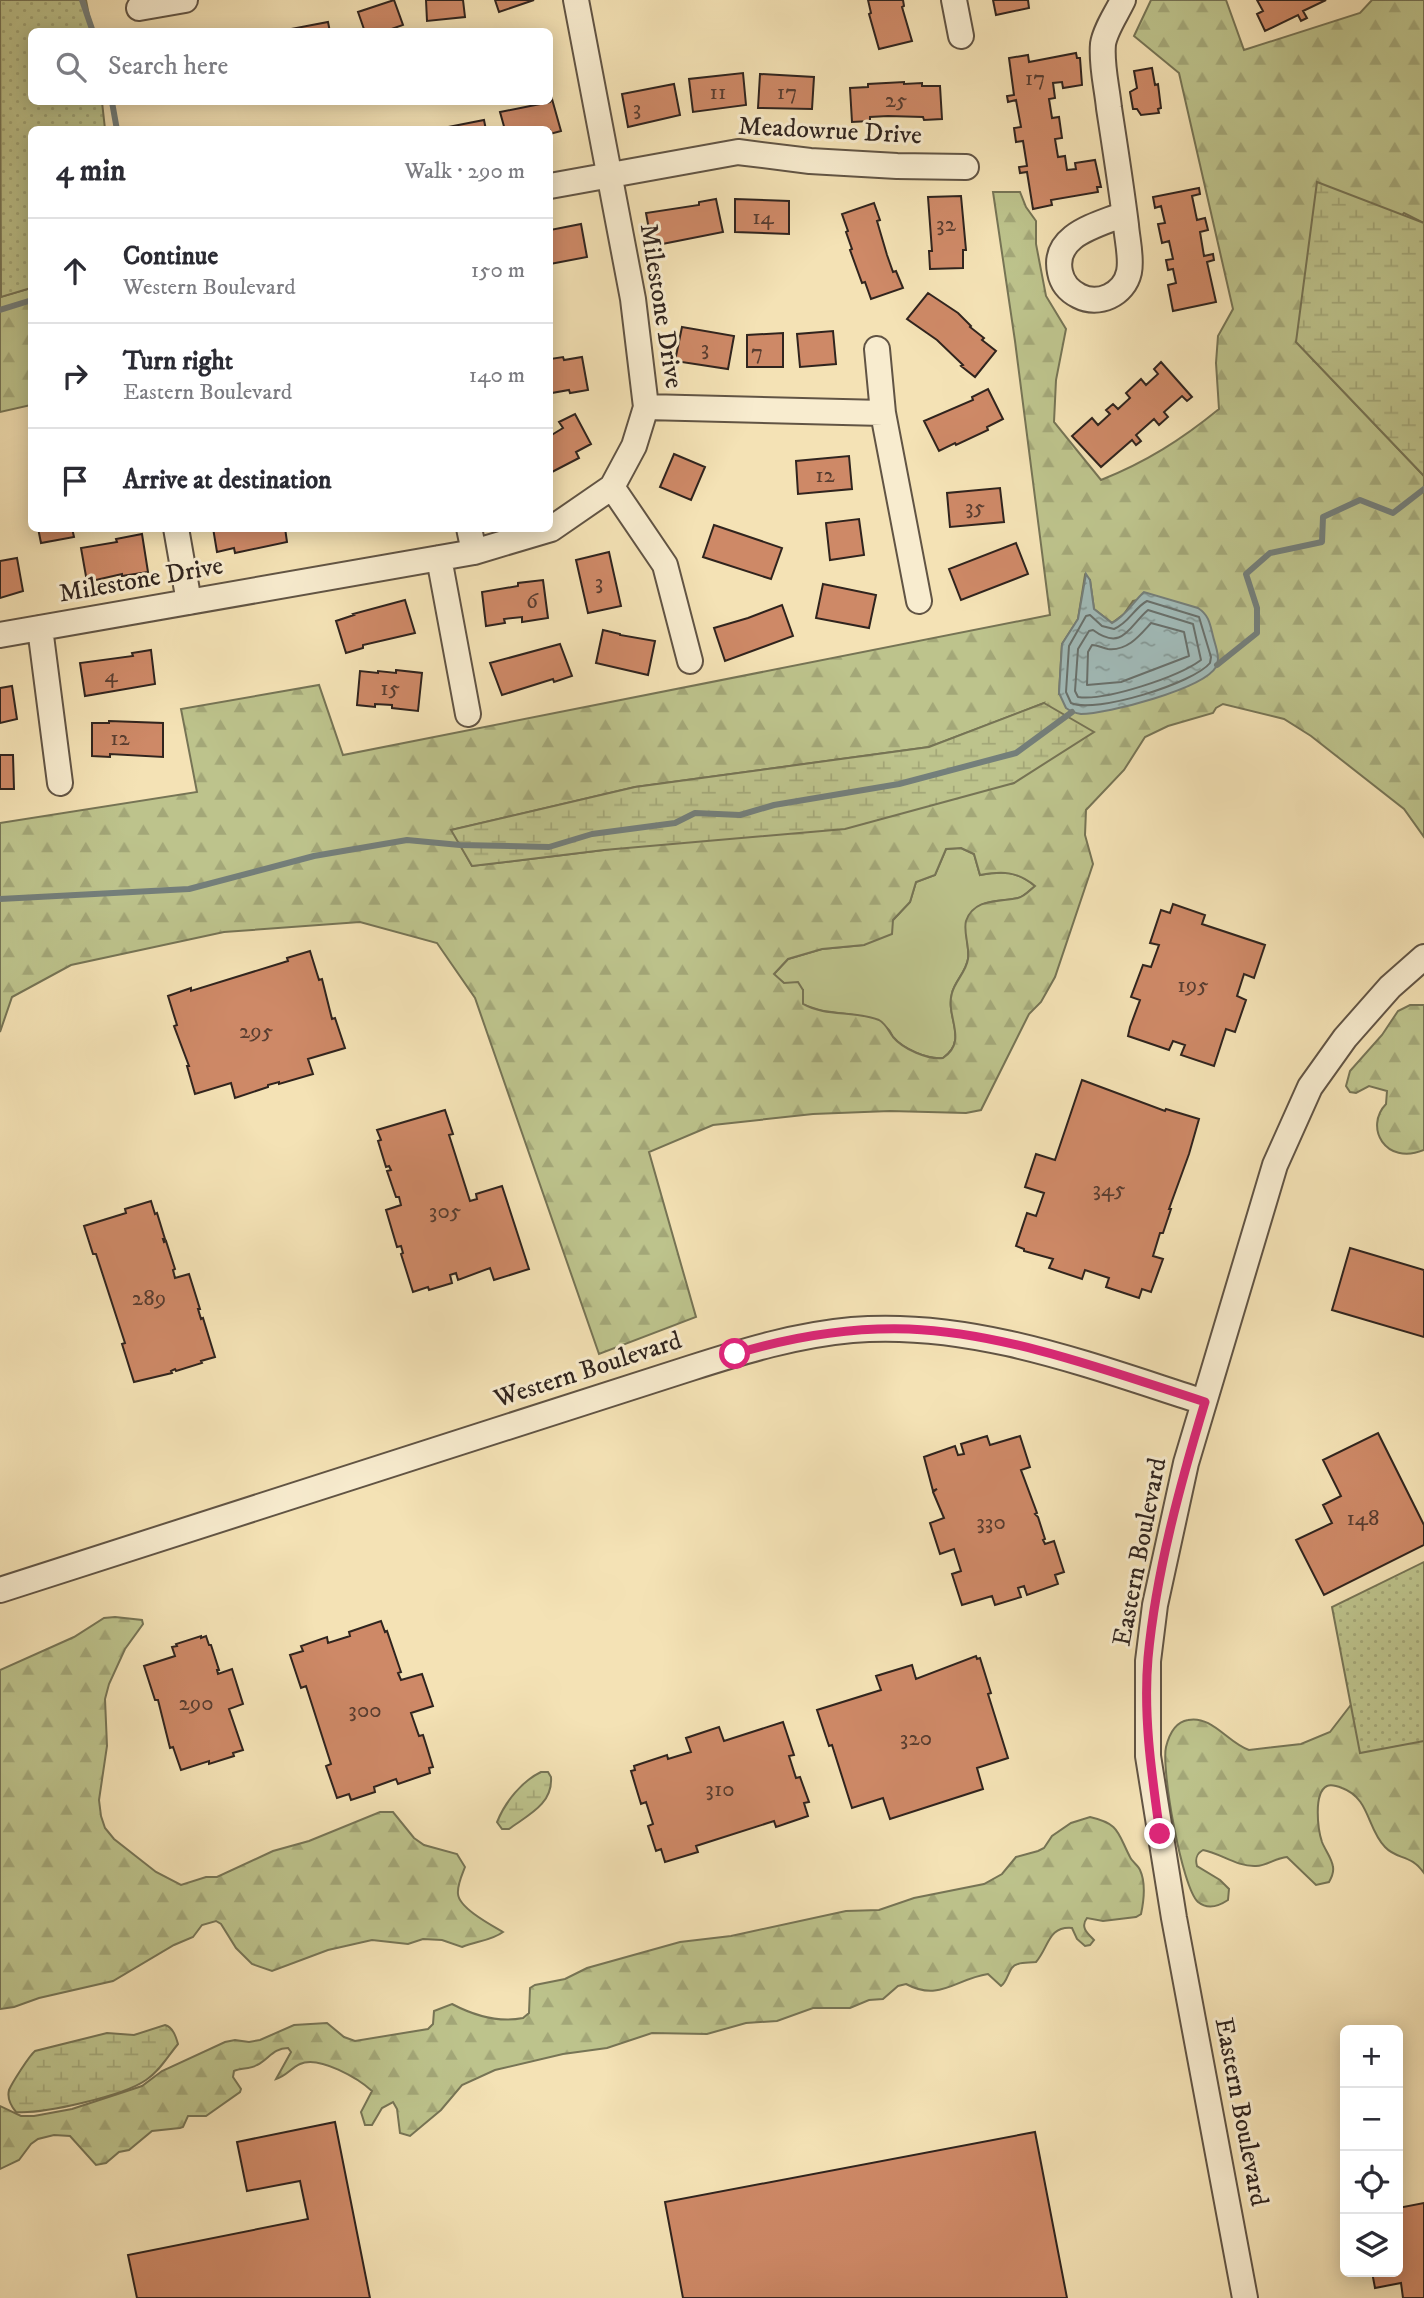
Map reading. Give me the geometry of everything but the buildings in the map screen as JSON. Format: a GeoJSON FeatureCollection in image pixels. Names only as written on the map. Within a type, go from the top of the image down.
{"type":"FeatureCollection","features":[{"type":"Feature","properties":{"kind":"street"},"geometry":{"type":"LineString","coordinates":[[139,8],[185,0]]}},
{"type":"Feature","properties":{"kind":"street","name":"Milestone Drive"},"geometry":{"type":"LineString","coordinates":[[553,528],[612,487],[634,446],[646,407],[633,299],[576,0]]}},
{"type":"Feature","properties":{"kind":"street"},"geometry":{"type":"LineString","coordinates":[[954,0],[961,36]]}},
{"type":"Feature","properties":{"kind":"street"},"geometry":{"type":"LineString","coordinates":[[1123,0],[1103,42],[1104,72],[1124,214]]}},
{"type":"Feature","properties":{"kind":"street","name":"Meadowrue Drive"},"geometry":{"type":"LineString","coordinates":[[553,185],[738,152],[810,161],[966,167]]}},
{"type":"Feature","properties":{"kind":"street"},"geometry":{"type":"LineString","coordinates":[[877,349],[883,413],[919,601]]}},
{"type":"Feature","properties":{"kind":"street"},"geometry":{"type":"LineString","coordinates":[[646,407],[883,413]]}},
{"type":"Feature","properties":{"kind":"street"},"geometry":{"type":"LineString","coordinates":[[612,487],[665,565],[690,661]]}},
{"type":"Feature","properties":{"kind":"street"},"geometry":{"type":"LineString","coordinates":[[177,532],[189,603]]}},
{"type":"Feature","properties":{"kind":"street","name":"Milestone Drive"},"geometry":{"type":"LineString","coordinates":[[0,635],[439,558],[471,540],[529,532]]}},
{"type":"Feature","properties":{"kind":"street"},"geometry":{"type":"LineString","coordinates":[[439,558],[468,714]]}},
{"type":"Feature","properties":{"kind":"street"},"geometry":{"type":"LineString","coordinates":[[40,628],[60,783]]}},
{"type":"Feature","properties":{"kind":"street","name":"Eastern Boulevard"},"geometry":{"type":"LineString","coordinates":[[1245,2298],[1174,1918],[1149,1756],[1148,1661],[1155,1605],[1186,1463],[1275,1164],[1310,1087],[1345,1038],[1390,987],[1424,957]]}},
{"type":"Feature","properties":{"kind":"street","name":"Western Boulevard"},"geometry":{"type":"LineString","coordinates":[[0,1590],[735,1354],[795,1338],[853,1330],[906,1329],[970,1336],[1021,1346],[1205,1402]]}},
{"type":"Feature","properties":{"kind":"green space"},"geometry":{"type":"Polygon","coordinates":[[[0,0],[86,0],[91,28],[28,28],[28,105],[102,105],[105,126],[28,126],[28,289],[1,297],[0,0]]]}},
{"type":"Feature","properties":{"kind":"green space"},"geometry":{"type":"Polygon","coordinates":[[[1151,0],[1226,0],[1244,50],[1360,13],[1372,0],[1424,0],[1424,223],[1404,213],[1296,342],[1424,476],[1424,837],[1404,809],[1311,736],[1284,719],[1223,704],[1213,713],[1168,726],[1145,737],[1124,770],[1086,810],[1085,835],[1093,864],[1055,977],[1041,1002],[1029,1014],[981,1110],[966,1113],[890,1111],[813,1114],[713,1125],[649,1152],[696,1317],[599,1354],[475,998],[437,943],[360,922],[224,932],[71,965],[12,997],[0,1032],[0,823],[197,792],[181,709],[319,685],[343,755],[1050,615],[993,192],[1020,192],[1036,221],[1036,244],[1046,296],[1066,329],[1056,380],[1054,422],[1101,480],[1163,449],[1219,409],[1216,363],[1218,336],[1233,309],[1179,73],[1134,36],[1151,0]],[[1085,575],[1078,619],[1062,644],[1059,693],[1162,599],[1156,596],[1133,601],[1124,614],[1112,623],[1094,609],[1090,580],[1085,575]],[[1044,703],[929,747],[635,787],[452,830],[472,866],[604,850],[1014,783],[1044,703]],[[961,848],[946,849],[935,875],[916,882],[910,902],[893,920],[892,934],[864,945],[822,949],[788,959],[774,974],[784,983],[798,982],[803,990],[803,1004],[821,1011],[879,1020],[897,1041],[909,1049],[930,1057],[943,1058],[954,1044],[951,1002],[953,989],[968,959],[966,921],[975,908],[988,902],[1020,897],[1035,886],[1022,877],[1009,873],[980,875],[974,854],[961,848]]]}},
{"type":"Feature","properties":{"kind":"green space"},"geometry":{"type":"Polygon","coordinates":[[[1317,182],[1424,223],[1424,476],[1296,342],[1317,182]]]}},
{"type":"Feature","properties":{"kind":"green space"},"geometry":{"type":"Polygon","coordinates":[[[28,289],[28,406],[0,412],[0,297],[28,289]]]}},
{"type":"Feature","properties":{"kind":"green space"},"geometry":{"type":"Polygon","coordinates":[[[1044,703],[1094,732],[1014,783],[845,829],[604,850],[472,866],[451,830],[635,787],[929,747],[1044,703]]]}},
{"type":"Feature","properties":{"kind":"green space"},"geometry":{"type":"Polygon","coordinates":[[[961,848],[974,854],[980,875],[1009,873],[1022,877],[1035,886],[1020,897],[982,904],[968,917],[968,959],[953,989],[951,1002],[954,1044],[943,1058],[930,1057],[909,1049],[878,1022],[803,1004],[803,990],[784,983],[773,975],[788,959],[822,949],[864,945],[910,902],[916,882],[935,875],[946,849],[961,848]]]}},
{"type":"Feature","properties":{"kind":"green space"},"geometry":{"type":"Polygon","coordinates":[[[1410,1005],[1424,1005],[1424,1150],[1410,1154],[1389,1149],[1378,1133],[1377,1123],[1386,1104],[1387,1091],[1369,1086],[1356,1093],[1350,1092],[1346,1086],[1350,1071],[1382,1035],[1398,1011],[1410,1005]]]}},
{"type":"Feature","properties":{"kind":"green space"},"geometry":{"type":"Polygon","coordinates":[[[1424,1562],[1424,1741],[1360,1753],[1332,1607],[1424,1562]]]}},
{"type":"Feature","properties":{"kind":"green space"},"geometry":{"type":"Polygon","coordinates":[[[104,1618],[142,1620],[143,1624],[125,1649],[105,1699],[107,1746],[99,1800],[105,1828],[114,1839],[156,1872],[181,1885],[206,1877],[217,1877],[273,1851],[309,1841],[380,1812],[393,1812],[414,1838],[424,1845],[457,1854],[465,1867],[458,1887],[460,1899],[476,1916],[503,1932],[462,1947],[442,1940],[423,1939],[408,1944],[372,1940],[328,1950],[272,1971],[252,1964],[216,1921],[202,1925],[193,1937],[174,1945],[113,1981],[0,2009],[0,1670],[74,1637],[104,1618]]]}},
{"type":"Feature","properties":{"kind":"green space"},"geometry":{"type":"Polygon","coordinates":[[[1424,1663],[1424,1873],[1414,1863],[1385,1847],[1358,1799],[1342,1788],[1331,1785],[1323,1790],[1318,1804],[1322,1842],[1333,1867],[1329,1882],[1316,1885],[1287,1857],[1260,1866],[1249,1866],[1203,1850],[1197,1857],[1197,1866],[1229,1889],[1228,1900],[1213,1906],[1198,1902],[1192,1892],[1180,1853],[1167,1779],[1166,1747],[1176,1726],[1188,1720],[1205,1722],[1249,1750],[1301,1744],[1330,1732],[1367,1684],[1424,1663]]]}},
{"type":"Feature","properties":{"kind":"green space"},"geometry":{"type":"Polygon","coordinates":[[[541,1772],[548,1772],[551,1777],[551,1786],[544,1802],[509,1829],[502,1829],[497,1822],[509,1800],[527,1781],[541,1772]]]}},
{"type":"Feature","properties":{"kind":"green space"},"geometry":{"type":"Polygon","coordinates":[[[1090,1817],[1107,1823],[1116,1830],[1131,1859],[1139,1868],[1144,1886],[1141,1914],[1103,1921],[1087,1918],[1084,1927],[1094,1940],[1085,1946],[1077,1939],[1072,1928],[1058,1930],[1036,1962],[1015,1965],[1001,1986],[988,1974],[938,1990],[918,1989],[906,1984],[898,1986],[883,1999],[869,2000],[850,2008],[813,2008],[777,2021],[746,2023],[707,2034],[652,2033],[607,2048],[563,2054],[495,2070],[462,2085],[441,2110],[410,2136],[400,2133],[397,2109],[393,2102],[382,2108],[372,2125],[365,2125],[361,2112],[372,2091],[358,2080],[328,2065],[308,2062],[300,2064],[276,2079],[291,2052],[288,2048],[283,2048],[255,2066],[234,2071],[233,2077],[241,2089],[240,2092],[206,2116],[188,2116],[183,2127],[152,2131],[129,2150],[119,2152],[106,2163],[96,2165],[70,2136],[54,2135],[38,2139],[19,2160],[0,2169],[0,2106],[21,2116],[72,2109],[142,2086],[162,2071],[225,2042],[260,2040],[294,2025],[327,2023],[344,2037],[355,2041],[428,2029],[433,2024],[434,2011],[452,2004],[486,2017],[523,2018],[529,2013],[530,1988],[565,1979],[587,1968],[680,1942],[731,1936],[846,1911],[879,1910],[914,1898],[984,1884],[1002,1874],[1016,1857],[1044,1848],[1052,1836],[1071,1823],[1090,1817]]]}},
{"type":"Feature","properties":{"kind":"green space"},"geometry":{"type":"Polygon","coordinates":[[[165,2025],[172,2030],[178,2044],[155,2073],[135,2086],[102,2098],[45,2110],[16,2112],[11,2105],[9,2090],[35,2051],[107,2033],[134,2035],[165,2025]]]}},
{"type":"Feature","properties":{"kind":"water"},"geometry":{"type":"Polygon","coordinates":[[[1086,574],[1090,580],[1094,609],[1112,623],[1144,592],[1198,608],[1210,624],[1218,656],[1216,667],[1193,684],[1132,705],[1081,714],[1066,708],[1059,693],[1062,644],[1078,619],[1086,574]]]}},
{"type":"Feature","properties":{"kind":"waterway"},"geometry":{"type":"LineString","coordinates":[[82,0],[92,28]]}},
{"type":"Feature","properties":{"kind":"waterway"},"geometry":{"type":"LineString","coordinates":[[113,105],[116,126]]}},
{"type":"Feature","properties":{"kind":"waterway"},"geometry":{"type":"LineString","coordinates":[[0,310],[28,301]]}},
{"type":"Feature","properties":{"kind":"waterway"},"geometry":{"type":"LineString","coordinates":[[1217,665],[1257,633],[1257,608],[1246,574],[1270,553],[1322,542],[1323,517],[1360,500],[1393,513],[1424,489]]}},
{"type":"Feature","properties":{"kind":"waterway"},"geometry":{"type":"LineString","coordinates":[[0,899],[189,889],[314,856],[407,840],[460,845],[549,847],[592,834],[675,823],[695,813],[740,815],[774,805],[899,784],[1016,753],[1072,712]]}},
{"type":"Feature","properties":{"kind":"route"},"geometry":{"type":"LineString","coordinates":[[735,1354],[795,1338],[853,1330],[919,1330],[1021,1346],[1205,1402],[1186,1463],[1155,1605],[1148,1661],[1149,1756],[1160,1834]]}}]}
